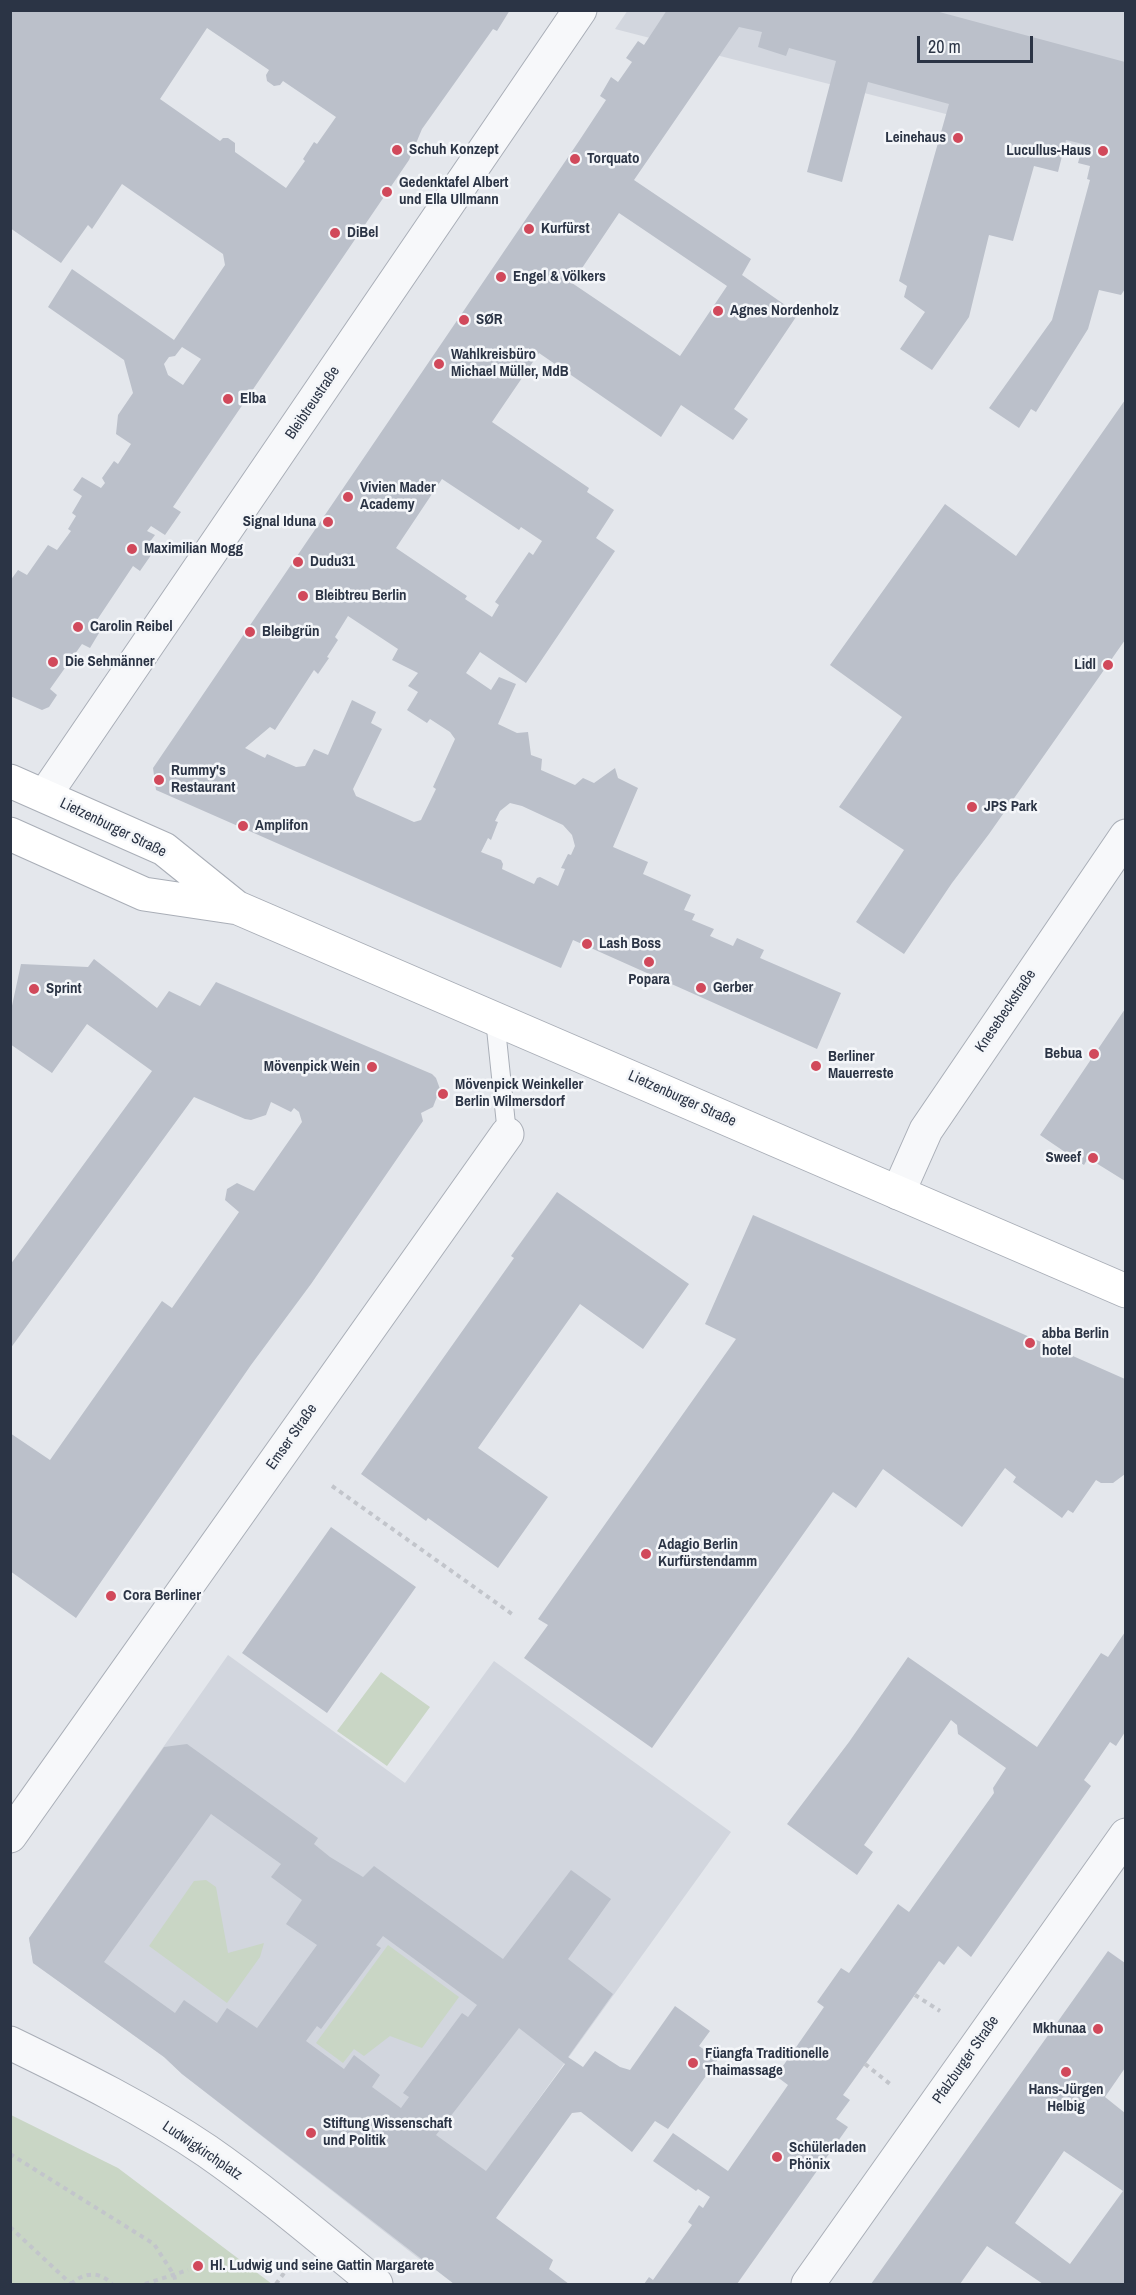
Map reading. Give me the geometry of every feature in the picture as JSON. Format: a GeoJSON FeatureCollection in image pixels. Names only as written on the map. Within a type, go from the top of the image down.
{"type":"FeatureCollection","features":[{"type":"Feature","properties":{"kind":"main road","name":"Lietzenburger Straße"},"geometry":{"type":"LineString","coordinates":[[10,781],[164,849],[238,908]]}},
{"type":"Feature","properties":{"kind":"main road","name":"Lietzenburger Straße"},"geometry":{"type":"LineString","coordinates":[[10,834],[144,894],[238,908],[1125,1291]]}},
{"type":"Feature","properties":{"kind":"street","name":"Bleibtreustraße"},"geometry":{"type":"LineString","coordinates":[[45,795],[580,10]]}},
{"type":"Feature","properties":{"kind":"street","name":"Knesebeckstraße"},"geometry":{"type":"LineString","coordinates":[[898,1193],[926,1130],[1125,836]]}},
{"type":"Feature","properties":{"kind":"street","name":"Emser Straße"},"geometry":{"type":"LineString","coordinates":[[10,1836],[507,1134]]}},
{"type":"Feature","properties":{"kind":"street","name":"Pfalzburger Straße"},"geometry":{"type":"LineString","coordinates":[[808,2284],[1125,1835]]}},
{"type":"Feature","properties":{"kind":"street","name":"Ludwigkirchplatz"},"geometry":{"type":"LineString","coordinates":[[10,2043],[99,2086],[207,2151],[312,2231],[376,2284]]}},
{"type":"Feature","properties":{"kind":"lane","name":"Emser Straße"},"geometry":{"type":"LineString","coordinates":[[495,1019],[507,1134]]}},
{"type":"Feature","properties":{"kind":"path"},"geometry":{"type":"LineString","coordinates":[[332,1486],[512,1614]]}},
{"type":"Feature","properties":{"kind":"path"},"geometry":{"type":"LineString","coordinates":[[915,1995],[940,2011]]}},
{"type":"Feature","properties":{"kind":"path"},"geometry":{"type":"LineString","coordinates":[[865,2064],[890,2084]]}},
{"type":"Feature","properties":{"kind":"path"},"geometry":{"type":"LineString","coordinates":[[10,2154],[154,2244],[174,2275],[176,2284]]}},
{"type":"Feature","properties":{"kind":"path"},"geometry":{"type":"LineString","coordinates":[[10,2227],[71,2284],[77,2278],[93,2274],[101,2276],[112,2284]]}},
{"type":"Feature","properties":{"kind":"path"},"geometry":{"type":"LineString","coordinates":[[145,2284],[188,2270]]}},
{"type":"Feature","properties":{"kind":"path"},"geometry":{"type":"LineString","coordinates":[[276,2284],[284,2274]]}},
{"type":"Feature","properties":{"kind":"shaded area"},"geometry":{"type":"Polygon","coordinates":[[[628,10],[1125,11],[1125,160],[615,29],[628,10]]]}},
{"type":"Feature","properties":{"kind":"shaded area"},"geometry":{"type":"Polygon","coordinates":[[[228,1655],[405,1783],[494,1661],[731,1832],[422,2261],[182,2074],[164,2057],[33,1963],[29,1938],[228,1655]]]}},
{"type":"Feature","properties":{"kind":"green space"},"geometry":{"type":"Polygon","coordinates":[[[381,1672],[430,1707],[387,1766],[337,1731],[381,1672]]]}},
{"type":"Feature","properties":{"kind":"green space"},"geometry":{"type":"Polygon","coordinates":[[[206,1880],[216,1887],[228,1953],[264,1943],[260,1957],[227,2003],[149,1946],[194,1881],[206,1880]]]}},
{"type":"Feature","properties":{"kind":"green space"},"geometry":{"type":"Polygon","coordinates":[[[388,1945],[459,1997],[422,2048],[390,2036],[364,2056],[354,2049],[343,2063],[316,2043],[388,1945]]]}},
{"type":"Feature","properties":{"kind":"green space"},"geometry":{"type":"Polygon","coordinates":[[[11,2115],[118,2168],[272,2284],[11,2284],[11,2115]]]}},
{"type":"Feature","properties":{"kind":"building"},"geometry":{"type":"Polygon","coordinates":[[[10,10],[510,10],[497,31],[493,29],[422,129],[409,160],[173,507],[181,512],[165,535],[151,526],[147,531],[155,535],[149,543],[156,548],[140,571],[133,566],[95,623],[102,628],[90,648],[82,644],[50,689],[57,695],[49,707],[42,710],[10,696],[10,581],[18,570],[27,575],[48,545],[57,550],[71,531],[68,529],[76,516],[72,513],[82,496],[73,490],[82,477],[101,488],[105,483],[102,478],[114,461],[118,464],[131,444],[116,434],[118,415],[133,393],[124,360],[48,307],[72,269],[174,340],[225,265],[223,254],[122,184],[92,229],[88,225],[61,263],[10,228],[10,10]],[[207,28],[160,99],[220,141],[228,138],[235,143],[235,152],[286,188],[305,161],[303,159],[314,142],[317,144],[336,117],[283,81],[280,85],[274,86],[267,81],[266,75],[269,70],[207,28]],[[182,347],[164,364],[168,375],[183,385],[201,359],[182,347]]]}},
{"type":"Feature","properties":{"kind":"building"},"geometry":{"type":"Polygon","coordinates":[[[667,10],[932,10],[1125,62],[1125,289],[1121,295],[1099,290],[1088,329],[1036,412],[1031,409],[1019,428],[989,408],[1052,320],[1090,180],[1087,179],[1090,166],[1078,163],[1083,144],[1066,140],[1058,172],[1034,166],[1013,241],[989,235],[969,317],[932,370],[900,349],[925,312],[904,297],[907,286],[899,281],[949,104],[868,82],[842,182],[807,172],[836,61],[789,48],[786,56],[758,47],[762,32],[739,27],[634,180],[751,259],[742,275],[798,314],[734,409],[748,419],[733,440],[681,405],[661,437],[539,353],[492,422],[589,488],[587,492],[614,510],[596,538],[615,551],[526,683],[480,652],[466,673],[491,690],[499,677],[516,684],[498,724],[517,733],[528,732],[531,755],[542,759],[541,770],[575,785],[583,778],[594,783],[615,768],[618,778],[638,788],[613,847],[648,862],[643,874],[691,895],[684,910],[695,914],[692,920],[714,929],[710,936],[733,946],[737,938],[764,950],[760,958],[841,993],[817,1049],[573,940],[561,968],[156,790],[153,768],[579,141],[606,100],[600,96],[611,77],[618,82],[632,62],[626,58],[638,41],[644,45],[667,10]],[[619,213],[572,283],[680,356],[727,286],[619,213]],[[442,479],[396,548],[467,596],[465,599],[492,617],[499,605],[495,602],[529,552],[533,555],[542,541],[521,527],[519,530],[442,479]],[[348,616],[335,637],[338,640],[327,657],[329,658],[318,674],[314,670],[275,730],[270,727],[245,748],[265,758],[267,754],[296,767],[305,766],[314,749],[328,755],[352,700],[376,712],[371,723],[382,729],[353,789],[356,796],[414,822],[421,820],[436,789],[433,787],[455,739],[450,732],[430,719],[427,723],[407,710],[418,692],[408,686],[418,673],[392,660],[398,649],[348,616]],[[510,803],[500,811],[495,821],[498,822],[491,840],[488,838],[481,852],[501,860],[502,869],[534,884],[540,877],[558,886],[565,869],[561,868],[575,846],[572,835],[563,825],[522,806],[510,803]]]}},
{"type":"Feature","properties":{"kind":"building"},"geometry":{"type":"Polygon","coordinates":[[[1125,400],[1125,640],[904,954],[856,922],[904,850],[839,807],[902,717],[830,665],[945,504],[1016,556],[1125,400]]]}},
{"type":"Feature","properties":{"kind":"building"},"geometry":{"type":"Polygon","coordinates":[[[94,959],[157,1008],[169,991],[200,1006],[216,982],[432,1074],[440,1089],[433,1107],[421,1113],[423,1121],[76,1618],[10,1571],[10,1433],[50,1460],[162,1301],[172,1308],[239,1212],[225,1200],[227,1189],[237,1183],[254,1191],[302,1122],[299,1112],[294,1108],[291,1112],[271,1102],[266,1115],[251,1120],[194,1097],[10,1349],[10,1265],[152,1071],[87,1024],[52,1073],[10,1044],[10,1015],[21,964],[88,967],[94,959]]]}},
{"type":"Feature","properties":{"kind":"building"},"geometry":{"type":"Polygon","coordinates":[[[1125,1009],[1125,1181],[1088,1158],[1084,1165],[1040,1135],[1125,1009]]]}},
{"type":"Feature","properties":{"kind":"building"},"geometry":{"type":"Polygon","coordinates":[[[557,1192],[689,1284],[643,1349],[580,1304],[478,1448],[548,1497],[498,1568],[428,1518],[426,1521],[361,1474],[514,1258],[511,1256],[557,1192]]]}},
{"type":"Feature","properties":{"kind":"building"},"geometry":{"type":"Polygon","coordinates":[[[753,1215],[1125,1379],[1125,1474],[1113,1483],[1101,1483],[1096,1480],[1073,1513],[1068,1510],[1062,1518],[1013,1482],[1016,1477],[1005,1468],[962,1527],[883,1469],[856,1508],[833,1492],[652,1748],[524,1658],[548,1625],[538,1619],[736,1339],[705,1324],[753,1215]]]}},
{"type":"Feature","properties":{"kind":"building"},"geometry":{"type":"Polygon","coordinates":[[[331,1527],[416,1587],[327,1713],[242,1653],[331,1527]]]}},
{"type":"Feature","properties":{"kind":"building"},"geometry":{"type":"Polygon","coordinates":[[[1125,1632],[1125,1732],[1116,1746],[1110,1742],[1084,1780],[1091,1786],[971,1957],[958,1946],[944,1965],[939,1961],[843,2095],[850,2100],[836,2119],[848,2127],[737,2284],[644,2284],[649,2277],[653,2280],[692,2225],[688,2222],[699,2205],[703,2208],[710,2197],[698,2189],[696,2191],[653,2161],[673,2133],[728,2171],[788,2085],[776,2076],[824,2007],[817,2002],[841,1968],[849,1973],[898,1904],[909,1912],[994,1793],[993,1788],[1006,1768],[958,1734],[957,1725],[951,1720],[864,1845],[873,1852],[857,1875],[787,1824],[849,1742],[908,1657],[1037,1747],[1101,1653],[1108,1657],[1125,1632]]]}},
{"type":"Feature","properties":{"kind":"building"},"geometry":{"type":"Polygon","coordinates":[[[187,1744],[318,1838],[314,1844],[330,1857],[363,1877],[374,1866],[503,1959],[571,1870],[611,1899],[568,1959],[613,1994],[568,2057],[583,2067],[595,2051],[620,2067],[630,2070],[675,2006],[710,2031],[699,2046],[718,2059],[668,2129],[655,2121],[632,2152],[581,2112],[572,2113],[496,2218],[553,2260],[549,2269],[569,2284],[454,2284],[182,2074],[164,2057],[33,1963],[29,1938],[164,1747],[187,1744]],[[211,1814],[104,1962],[175,2013],[184,2000],[217,2023],[227,2008],[257,2028],[317,1945],[286,1924],[302,1900],[271,1877],[281,1864],[211,1814]],[[383,1936],[376,1945],[381,1948],[321,2029],[317,2026],[306,2041],[344,2069],[354,2055],[380,2075],[372,2087],[401,2108],[409,2097],[403,2093],[462,2013],[468,2017],[477,2005],[383,1936]],[[519,2028],[436,2135],[486,2171],[565,2064],[519,2028]]]}},
{"type":"Feature","properties":{"kind":"building"},"geometry":{"type":"Polygon","coordinates":[[[1108,1951],[1125,1963],[1125,2068],[1105,2097],[1125,2113],[1125,2284],[1043,2284],[987,2246],[960,2284],[871,2284],[1108,1951]],[[1064,2151],[1015,2223],[1070,2264],[1123,2191],[1064,2151]]]}},
{"type":"Feature","properties":{"kind":"place","name":"Leinehaus"},"geometry":{"type":"Point","coordinates":[958,138]}},
{"type":"Feature","properties":{"kind":"place","name":"Schuh Konzept"},"geometry":{"type":"Point","coordinates":[397,150]}},
{"type":"Feature","properties":{"kind":"place","name":"Lucullus-Haus"},"geometry":{"type":"Point","coordinates":[1103,151]}},
{"type":"Feature","properties":{"kind":"place","name":"Torquato"},"geometry":{"type":"Point","coordinates":[575,159]}},
{"type":"Feature","properties":{"kind":"place","name":"Gedenktafel Albert und Ella Ullmann"},"geometry":{"type":"Point","coordinates":[387,192]}},
{"type":"Feature","properties":{"kind":"place","name":"Kurfürst"},"geometry":{"type":"Point","coordinates":[529,229]}},
{"type":"Feature","properties":{"kind":"place","name":"DiBel"},"geometry":{"type":"Point","coordinates":[335,233]}},
{"type":"Feature","properties":{"kind":"place","name":"Engel & Völkers"},"geometry":{"type":"Point","coordinates":[501,277]}},
{"type":"Feature","properties":{"kind":"place","name":"Agnes Nordenholz"},"geometry":{"type":"Point","coordinates":[718,311]}},
{"type":"Feature","properties":{"kind":"place","name":"SØR"},"geometry":{"type":"Point","coordinates":[464,320]}},
{"type":"Feature","properties":{"kind":"place","name":"Wahlkreisbüro Michael Müller, MdB"},"geometry":{"type":"Point","coordinates":[439,364]}},
{"type":"Feature","properties":{"kind":"place","name":"Elba"},"geometry":{"type":"Point","coordinates":[228,399]}},
{"type":"Feature","properties":{"kind":"place","name":"Vivien Mader Academy"},"geometry":{"type":"Point","coordinates":[348,497]}},
{"type":"Feature","properties":{"kind":"place","name":"Signal Iduna"},"geometry":{"type":"Point","coordinates":[328,522]}},
{"type":"Feature","properties":{"kind":"place","name":"Maximilian Mogg"},"geometry":{"type":"Point","coordinates":[132,549]}},
{"type":"Feature","properties":{"kind":"place","name":"Dudu31"},"geometry":{"type":"Point","coordinates":[298,562]}},
{"type":"Feature","properties":{"kind":"place","name":"Bleibtreu Berlin"},"geometry":{"type":"Point","coordinates":[303,596]}},
{"type":"Feature","properties":{"kind":"place","name":"Carolin Reibel"},"geometry":{"type":"Point","coordinates":[78,627]}},
{"type":"Feature","properties":{"kind":"place","name":"Bleibgrün"},"geometry":{"type":"Point","coordinates":[250,632]}},
{"type":"Feature","properties":{"kind":"place","name":"Die Sehmänner"},"geometry":{"type":"Point","coordinates":[53,662]}},
{"type":"Feature","properties":{"kind":"place","name":"Lidl"},"geometry":{"type":"Point","coordinates":[1108,665]}},
{"type":"Feature","properties":{"kind":"place","name":"Rummy's Restaurant"},"geometry":{"type":"Point","coordinates":[159,780]}},
{"type":"Feature","properties":{"kind":"place","name":"JPS Park"},"geometry":{"type":"Point","coordinates":[972,807]}},
{"type":"Feature","properties":{"kind":"place","name":"Amplifon"},"geometry":{"type":"Point","coordinates":[243,826]}},
{"type":"Feature","properties":{"kind":"place","name":"Lash Boss"},"geometry":{"type":"Point","coordinates":[587,944]}},
{"type":"Feature","properties":{"kind":"place","name":"Popara"},"geometry":{"type":"Point","coordinates":[649,962]}},
{"type":"Feature","properties":{"kind":"place","name":"Gerber"},"geometry":{"type":"Point","coordinates":[701,988]}},
{"type":"Feature","properties":{"kind":"place","name":"Sprint"},"geometry":{"type":"Point","coordinates":[34,989]}},
{"type":"Feature","properties":{"kind":"place","name":"Bebua"},"geometry":{"type":"Point","coordinates":[1094,1054]}},
{"type":"Feature","properties":{"kind":"place","name":"Berliner Mauerreste"},"geometry":{"type":"Point","coordinates":[816,1066]}},
{"type":"Feature","properties":{"kind":"place","name":"Mövenpick Wein"},"geometry":{"type":"Point","coordinates":[372,1067]}},
{"type":"Feature","properties":{"kind":"place","name":"Mövenpick Weinkeller Berlin Wilmersdorf"},"geometry":{"type":"Point","coordinates":[443,1094]}},
{"type":"Feature","properties":{"kind":"place","name":"Sweef"},"geometry":{"type":"Point","coordinates":[1093,1158]}},
{"type":"Feature","properties":{"kind":"place","name":"abba Berlin hotel"},"geometry":{"type":"Point","coordinates":[1030,1343]}},
{"type":"Feature","properties":{"kind":"place","name":"Adagio Berlin Kurfürstendamm"},"geometry":{"type":"Point","coordinates":[646,1554]}},
{"type":"Feature","properties":{"kind":"place","name":"Cora Berliner"},"geometry":{"type":"Point","coordinates":[111,1596]}},
{"type":"Feature","properties":{"kind":"place","name":"Mkhunaa"},"geometry":{"type":"Point","coordinates":[1098,2029]}},
{"type":"Feature","properties":{"kind":"place","name":"Füangfa Traditionelle Thaimassage"},"geometry":{"type":"Point","coordinates":[693,2063]}},
{"type":"Feature","properties":{"kind":"place","name":"Hans-Jürgen Helbig"},"geometry":{"type":"Point","coordinates":[1066,2072]}},
{"type":"Feature","properties":{"kind":"place","name":"Stiftung Wissenschaft und Politik"},"geometry":{"type":"Point","coordinates":[311,2133]}},
{"type":"Feature","properties":{"kind":"place","name":"Schülerladen Phönix"},"geometry":{"type":"Point","coordinates":[777,2157]}},
{"type":"Feature","properties":{"kind":"place","name":"Hl. Ludwig und seine Gattin Margarete"},"geometry":{"type":"Point","coordinates":[198,2266]}}]}
